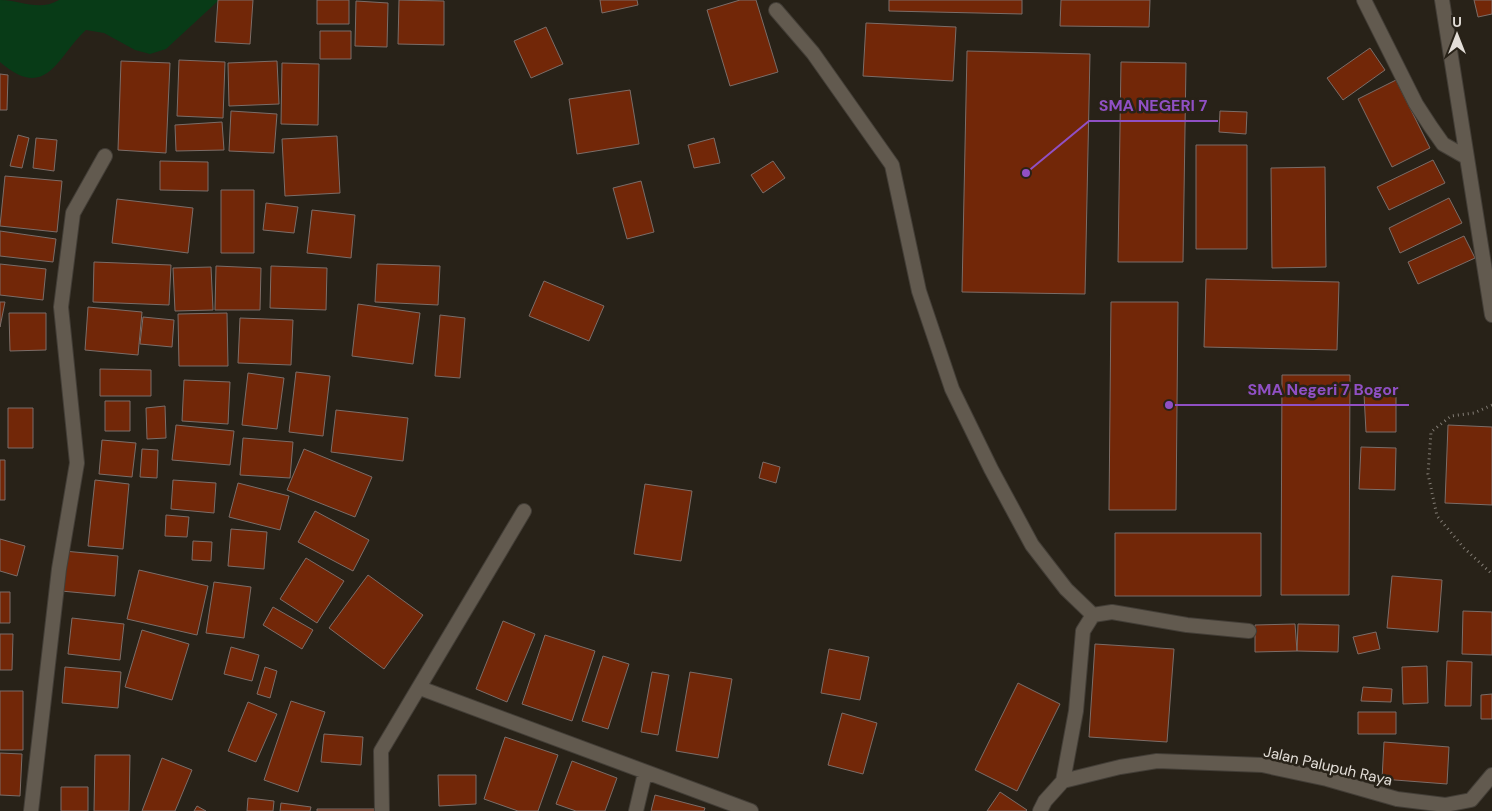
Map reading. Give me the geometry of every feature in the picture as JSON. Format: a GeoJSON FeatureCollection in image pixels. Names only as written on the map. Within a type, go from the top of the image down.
{"type":"FeatureCollection","features":[{"type":"Feature","properties":{"kind":"street"},"geometry":{"type":"LineString","coordinates":[[1364,0],[1416,104],[1443,144],[1466,157]]}},
{"type":"Feature","properties":{"kind":"street"},"geometry":{"type":"LineString","coordinates":[[1442,0],[1492,315]]}},
{"type":"Feature","properties":{"kind":"street"},"geometry":{"type":"LineString","coordinates":[[776,10],[813,53],[892,166],[919,291],[952,389],[991,469],[1032,545],[1066,590],[1093,615]]}},
{"type":"Feature","properties":{"kind":"street"},"geometry":{"type":"LineString","coordinates":[[31,811],[59,569],[76,463],[61,307],[73,213],[105,156]]}},
{"type":"Feature","properties":{"kind":"street"},"geometry":{"type":"LineString","coordinates":[[382,811],[381,751],[524,511]]}},
{"type":"Feature","properties":{"kind":"street"},"geometry":{"type":"LineString","coordinates":[[1040,811],[1045,802],[1063,781],[1076,711],[1083,631],[1093,615],[1112,612],[1187,625],[1249,631]]}},
{"type":"Feature","properties":{"kind":"street"},"geometry":{"type":"LineString","coordinates":[[420,688],[751,811]]}},
{"type":"Feature","properties":{"kind":"street","name":"Jalan Palupuh Raya"},"geometry":{"type":"LineString","coordinates":[[1063,781],[1120,767],[1157,761],[1262,765],[1327,779],[1397,799],[1445,805],[1471,800],[1492,775]]}},
{"type":"Feature","properties":{"kind":"street"},"geometry":{"type":"LineString","coordinates":[[636,811],[645,773]]}},
{"type":"Feature","properties":{"kind":"path"},"geometry":{"type":"LineString","coordinates":[[1492,405],[1474,414],[1451,416],[1431,432],[1428,474],[1437,516],[1464,548],[1492,574]]}},
{"type":"Feature","properties":{"kind":"green space"},"geometry":{"type":"Polygon","coordinates":[[[0,0],[44,5],[59,0],[219,0],[166,49],[150,54],[135,50],[104,33],[86,30],[50,71],[40,76],[29,78],[16,73],[0,62],[0,0]]]}},
{"type":"Feature","properties":{"kind":"building"},"geometry":{"type":"Polygon","coordinates":[[[218,0],[253,0],[250,44],[215,42],[218,0]]]}},
{"type":"Feature","properties":{"kind":"building"},"geometry":{"type":"Polygon","coordinates":[[[317,0],[349,0],[349,24],[317,24],[317,0]]]}},
{"type":"Feature","properties":{"kind":"building"},"geometry":{"type":"Polygon","coordinates":[[[399,0],[444,1],[444,45],[398,44],[399,0]]]}},
{"type":"Feature","properties":{"kind":"building"},"geometry":{"type":"Polygon","coordinates":[[[600,0],[637,0],[638,5],[602,13],[600,0]]]}},
{"type":"Feature","properties":{"kind":"building"},"geometry":{"type":"Polygon","coordinates":[[[740,0],[756,0],[778,72],[730,86],[707,10],[740,0]]]}},
{"type":"Feature","properties":{"kind":"building"},"geometry":{"type":"Polygon","coordinates":[[[889,0],[1022,0],[1022,14],[889,11],[889,0]]]}},
{"type":"Feature","properties":{"kind":"building"},"geometry":{"type":"Polygon","coordinates":[[[1061,0],[1150,0],[1149,27],[1060,26],[1061,0]]]}},
{"type":"Feature","properties":{"kind":"building"},"geometry":{"type":"Polygon","coordinates":[[[1474,0],[1492,0],[1492,14],[1478,17],[1474,0]]]}},
{"type":"Feature","properties":{"kind":"building"},"geometry":{"type":"Polygon","coordinates":[[[356,1],[388,3],[387,47],[355,46],[356,1]]]}},
{"type":"Feature","properties":{"kind":"building"},"geometry":{"type":"Polygon","coordinates":[[[866,23],[956,27],[953,81],[863,76],[866,23]]]}},
{"type":"Feature","properties":{"kind":"building"},"geometry":{"type":"Polygon","coordinates":[[[546,27],[563,64],[531,78],[514,41],[546,27]]]}},
{"type":"Feature","properties":{"kind":"building"},"geometry":{"type":"Polygon","coordinates":[[[320,31],[351,31],[351,59],[320,59],[320,31]]]}},
{"type":"Feature","properties":{"kind":"building"},"geometry":{"type":"Polygon","coordinates":[[[1370,48],[1385,70],[1343,100],[1327,78],[1370,48]]]}},
{"type":"Feature","properties":{"kind":"building"},"geometry":{"type":"Polygon","coordinates":[[[967,51],[1090,54],[1085,294],[962,292],[967,51]]]}},
{"type":"Feature","properties":{"kind":"building"},"geometry":{"type":"Polygon","coordinates":[[[179,60],[225,62],[223,118],[177,116],[179,60]]]}},
{"type":"Feature","properties":{"kind":"building"},"geometry":{"type":"Polygon","coordinates":[[[121,61],[170,63],[166,153],[118,150],[121,61]]]}},
{"type":"Feature","properties":{"kind":"building"},"geometry":{"type":"Polygon","coordinates":[[[277,61],[279,104],[229,106],[228,63],[277,61]]]}},
{"type":"Feature","properties":{"kind":"building"},"geometry":{"type":"Polygon","coordinates":[[[1121,62],[1186,63],[1183,262],[1118,262],[1121,62]]]}},
{"type":"Feature","properties":{"kind":"building"},"geometry":{"type":"Polygon","coordinates":[[[282,63],[319,64],[318,125],[281,124],[282,63]]]}},
{"type":"Feature","properties":{"kind":"building"},"geometry":{"type":"Polygon","coordinates":[[[0,74],[8,75],[7,110],[0,110],[0,74]]]}},
{"type":"Feature","properties":{"kind":"building"},"geometry":{"type":"Polygon","coordinates":[[[1396,80],[1430,148],[1392,167],[1358,99],[1396,80]]]}},
{"type":"Feature","properties":{"kind":"building"},"geometry":{"type":"Polygon","coordinates":[[[630,90],[639,144],[577,154],[569,99],[630,90]]]}},
{"type":"Feature","properties":{"kind":"building"},"geometry":{"type":"Polygon","coordinates":[[[231,111],[277,114],[274,153],[229,151],[231,111]]]}},
{"type":"Feature","properties":{"kind":"building"},"geometry":{"type":"Polygon","coordinates":[[[1220,111],[1247,112],[1246,134],[1219,132],[1220,111]]]}},
{"type":"Feature","properties":{"kind":"building"},"geometry":{"type":"Polygon","coordinates":[[[222,122],[224,150],[176,151],[175,125],[222,122]]]}},
{"type":"Feature","properties":{"kind":"building"},"geometry":{"type":"Polygon","coordinates":[[[18,135],[29,138],[22,168],[10,166],[18,135]]]}},
{"type":"Feature","properties":{"kind":"building"},"geometry":{"type":"Polygon","coordinates":[[[337,136],[340,193],[285,196],[282,139],[337,136]]]}},
{"type":"Feature","properties":{"kind":"building"},"geometry":{"type":"Polygon","coordinates":[[[36,138],[57,140],[54,171],[33,168],[36,138]]]}},
{"type":"Feature","properties":{"kind":"building"},"geometry":{"type":"Polygon","coordinates":[[[714,138],[720,163],[694,168],[688,145],[714,138]]]}},
{"type":"Feature","properties":{"kind":"building"},"geometry":{"type":"Polygon","coordinates":[[[1196,145],[1247,145],[1247,249],[1196,249],[1196,145]]]}},
{"type":"Feature","properties":{"kind":"building"},"geometry":{"type":"Polygon","coordinates":[[[1433,160],[1445,183],[1389,210],[1377,187],[1433,160]]]}},
{"type":"Feature","properties":{"kind":"building"},"geometry":{"type":"Polygon","coordinates":[[[160,161],[208,162],[208,191],[160,190],[160,161]]]}},
{"type":"Feature","properties":{"kind":"building"},"geometry":{"type":"Polygon","coordinates":[[[773,161],[785,178],[763,193],[751,175],[773,161]]]}},
{"type":"Feature","properties":{"kind":"building"},"geometry":{"type":"Polygon","coordinates":[[[1325,167],[1326,267],[1272,268],[1271,168],[1325,167]]]}},
{"type":"Feature","properties":{"kind":"building"},"geometry":{"type":"Polygon","coordinates":[[[5,176],[62,181],[57,232],[0,226],[5,176]]]}},
{"type":"Feature","properties":{"kind":"building"},"geometry":{"type":"Polygon","coordinates":[[[641,181],[654,232],[627,239],[613,188],[641,181]]]}},
{"type":"Feature","properties":{"kind":"building"},"geometry":{"type":"Polygon","coordinates":[[[221,190],[254,190],[254,253],[221,253],[221,190]]]}},
{"type":"Feature","properties":{"kind":"building"},"geometry":{"type":"Polygon","coordinates":[[[1449,198],[1462,223],[1400,253],[1389,228],[1449,198]]]}},
{"type":"Feature","properties":{"kind":"building"},"geometry":{"type":"Polygon","coordinates":[[[117,199],[193,208],[188,253],[112,243],[117,199]]]}},
{"type":"Feature","properties":{"kind":"building"},"geometry":{"type":"Polygon","coordinates":[[[266,203],[298,207],[294,233],[263,230],[266,203]]]}},
{"type":"Feature","properties":{"kind":"building"},"geometry":{"type":"Polygon","coordinates":[[[312,210],[355,215],[351,258],[307,253],[312,210]]]}},
{"type":"Feature","properties":{"kind":"building"},"geometry":{"type":"Polygon","coordinates":[[[0,231],[56,239],[53,262],[0,256],[0,231]]]}},
{"type":"Feature","properties":{"kind":"building"},"geometry":{"type":"Polygon","coordinates":[[[1464,236],[1475,258],[1418,284],[1408,262],[1464,236]]]}},
{"type":"Feature","properties":{"kind":"building"},"geometry":{"type":"Polygon","coordinates":[[[94,262],[171,265],[169,305],[93,302],[94,262]]]}},
{"type":"Feature","properties":{"kind":"building"},"geometry":{"type":"Polygon","coordinates":[[[0,264],[46,269],[43,300],[0,295],[0,264]]]}},
{"type":"Feature","properties":{"kind":"building"},"geometry":{"type":"Polygon","coordinates":[[[377,264],[440,266],[438,305],[375,302],[377,264]]]}},
{"type":"Feature","properties":{"kind":"building"},"geometry":{"type":"Polygon","coordinates":[[[216,266],[261,268],[260,310],[215,310],[216,266]]]}},
{"type":"Feature","properties":{"kind":"building"},"geometry":{"type":"Polygon","coordinates":[[[271,266],[327,268],[326,310],[270,308],[271,266]]]}},
{"type":"Feature","properties":{"kind":"building"},"geometry":{"type":"Polygon","coordinates":[[[211,267],[213,310],[175,311],[173,268],[211,267]]]}},
{"type":"Feature","properties":{"kind":"building"},"geometry":{"type":"Polygon","coordinates":[[[1206,279],[1339,282],[1337,350],[1204,347],[1206,279]]]}},
{"type":"Feature","properties":{"kind":"building"},"geometry":{"type":"Polygon","coordinates":[[[544,281],[604,306],[589,341],[529,316],[544,281]]]}},
{"type":"Feature","properties":{"kind":"building"},"geometry":{"type":"Polygon","coordinates":[[[0,302],[5,302],[0,327],[0,302]]]}},
{"type":"Feature","properties":{"kind":"building"},"geometry":{"type":"Polygon","coordinates":[[[1111,302],[1178,302],[1176,510],[1109,510],[1111,302]]]}},
{"type":"Feature","properties":{"kind":"building"},"geometry":{"type":"Polygon","coordinates":[[[358,304],[420,313],[413,364],[352,356],[358,304]]]}},
{"type":"Feature","properties":{"kind":"building"},"geometry":{"type":"Polygon","coordinates":[[[88,307],[142,312],[138,355],[85,350],[88,307]]]}},
{"type":"Feature","properties":{"kind":"building"},"geometry":{"type":"Polygon","coordinates":[[[9,313],[46,313],[46,350],[10,351],[9,313]]]}},
{"type":"Feature","properties":{"kind":"building"},"geometry":{"type":"Polygon","coordinates":[[[227,313],[228,366],[179,366],[178,314],[227,313]]]}},
{"type":"Feature","properties":{"kind":"building"},"geometry":{"type":"Polygon","coordinates":[[[440,315],[465,318],[460,378],[435,376],[440,315]]]}},
{"type":"Feature","properties":{"kind":"building"},"geometry":{"type":"Polygon","coordinates":[[[143,317],[174,320],[172,347],[140,344],[143,317]]]}},
{"type":"Feature","properties":{"kind":"building"},"geometry":{"type":"Polygon","coordinates":[[[240,318],[293,320],[291,365],[238,363],[240,318]]]}},
{"type":"Feature","properties":{"kind":"building"},"geometry":{"type":"Polygon","coordinates":[[[100,369],[151,370],[151,396],[100,396],[100,369]]]}},
{"type":"Feature","properties":{"kind":"building"},"geometry":{"type":"Polygon","coordinates":[[[296,372],[330,376],[323,436],[289,432],[296,372]]]}},
{"type":"Feature","properties":{"kind":"building"},"geometry":{"type":"Polygon","coordinates":[[[248,373],[284,378],[277,429],[242,425],[248,373]]]}},
{"type":"Feature","properties":{"kind":"building"},"geometry":{"type":"Polygon","coordinates":[[[1282,375],[1350,375],[1349,595],[1281,595],[1282,375]]]}},
{"type":"Feature","properties":{"kind":"building"},"geometry":{"type":"Polygon","coordinates":[[[184,380],[230,382],[228,424],[182,421],[184,380]]]}},
{"type":"Feature","properties":{"kind":"building"},"geometry":{"type":"Polygon","coordinates":[[[1396,393],[1396,432],[1366,432],[1364,394],[1396,393]]]}},
{"type":"Feature","properties":{"kind":"building"},"geometry":{"type":"Polygon","coordinates":[[[105,401],[130,401],[130,431],[105,431],[105,401]]]}},
{"type":"Feature","properties":{"kind":"building"},"geometry":{"type":"Polygon","coordinates":[[[165,406],[166,438],[147,439],[146,408],[165,406]]]}},
{"type":"Feature","properties":{"kind":"building"},"geometry":{"type":"Polygon","coordinates":[[[8,408],[33,408],[33,448],[8,448],[8,408]]]}},
{"type":"Feature","properties":{"kind":"building"},"geometry":{"type":"Polygon","coordinates":[[[336,410],[408,418],[403,461],[331,452],[336,410]]]}},
{"type":"Feature","properties":{"kind":"building"},"geometry":{"type":"Polygon","coordinates":[[[176,425],[234,431],[230,465],[172,460],[176,425]]]}},
{"type":"Feature","properties":{"kind":"building"},"geometry":{"type":"Polygon","coordinates":[[[1448,425],[1492,427],[1492,505],[1445,503],[1448,425]]]}},
{"type":"Feature","properties":{"kind":"building"},"geometry":{"type":"Polygon","coordinates":[[[243,438],[293,442],[290,478],[240,475],[243,438]]]}},
{"type":"Feature","properties":{"kind":"building"},"geometry":{"type":"Polygon","coordinates":[[[102,440],[136,443],[132,477],[99,474],[102,440]]]}},
{"type":"Feature","properties":{"kind":"building"},"geometry":{"type":"Polygon","coordinates":[[[1361,447],[1396,448],[1395,490],[1359,489],[1361,447]]]}},
{"type":"Feature","properties":{"kind":"building"},"geometry":{"type":"Polygon","coordinates":[[[142,449],[158,450],[157,478],[140,477],[142,449]]]}},
{"type":"Feature","properties":{"kind":"building"},"geometry":{"type":"Polygon","coordinates":[[[304,449],[372,477],[355,517],[287,490],[304,449]]]}},
{"type":"Feature","properties":{"kind":"building"},"geometry":{"type":"Polygon","coordinates":[[[0,460],[5,460],[5,500],[0,500],[0,460]]]}},
{"type":"Feature","properties":{"kind":"building"},"geometry":{"type":"Polygon","coordinates":[[[763,462],[780,467],[776,483],[759,478],[763,462]]]}},
{"type":"Feature","properties":{"kind":"building"},"geometry":{"type":"Polygon","coordinates":[[[95,480],[129,484],[123,549],[88,546],[95,480]]]}},
{"type":"Feature","properties":{"kind":"building"},"geometry":{"type":"Polygon","coordinates":[[[173,480],[216,483],[214,513],[171,509],[173,480]]]}},
{"type":"Feature","properties":{"kind":"building"},"geometry":{"type":"Polygon","coordinates":[[[238,483],[289,496],[280,530],[229,517],[238,483]]]}},
{"type":"Feature","properties":{"kind":"building"},"geometry":{"type":"Polygon","coordinates":[[[645,484],[692,491],[681,561],[634,554],[645,484]]]}},
{"type":"Feature","properties":{"kind":"building"},"geometry":{"type":"Polygon","coordinates":[[[315,511],[369,540],[353,571],[298,542],[315,511]]]}},
{"type":"Feature","properties":{"kind":"building"},"geometry":{"type":"Polygon","coordinates":[[[166,515],[189,517],[187,537],[165,536],[166,515]]]}},
{"type":"Feature","properties":{"kind":"building"},"geometry":{"type":"Polygon","coordinates":[[[231,529],[267,532],[264,569],[228,566],[231,529]]]}},
{"type":"Feature","properties":{"kind":"building"},"geometry":{"type":"Polygon","coordinates":[[[1115,533],[1261,533],[1261,596],[1115,596],[1115,533]]]}},
{"type":"Feature","properties":{"kind":"building"},"geometry":{"type":"Polygon","coordinates":[[[0,539],[25,546],[17,576],[0,571],[0,539]]]}},
{"type":"Feature","properties":{"kind":"building"},"geometry":{"type":"Polygon","coordinates":[[[193,541],[212,542],[211,561],[192,560],[193,541]]]}},
{"type":"Feature","properties":{"kind":"building"},"geometry":{"type":"Polygon","coordinates":[[[64,551],[118,556],[115,596],[61,591],[64,551]]]}},
{"type":"Feature","properties":{"kind":"building"},"geometry":{"type":"Polygon","coordinates":[[[306,558],[344,581],[317,623],[280,599],[306,558]]]}},
{"type":"Feature","properties":{"kind":"building"},"geometry":{"type":"Polygon","coordinates":[[[139,570],[208,586],[197,635],[127,619],[139,570]]]}},
{"type":"Feature","properties":{"kind":"building"},"geometry":{"type":"Polygon","coordinates":[[[368,575],[423,615],[384,669],[329,628],[368,575]]]}},
{"type":"Feature","properties":{"kind":"building"},"geometry":{"type":"Polygon","coordinates":[[[1392,576],[1442,580],[1438,632],[1387,628],[1392,576]]]}},
{"type":"Feature","properties":{"kind":"building"},"geometry":{"type":"Polygon","coordinates":[[[214,582],[251,587],[244,638],[206,633],[214,582]]]}},
{"type":"Feature","properties":{"kind":"building"},"geometry":{"type":"Polygon","coordinates":[[[0,592],[10,592],[10,623],[0,623],[0,592]]]}},
{"type":"Feature","properties":{"kind":"building"},"geometry":{"type":"Polygon","coordinates":[[[273,607],[313,630],[302,649],[263,625],[273,607]]]}},
{"type":"Feature","properties":{"kind":"building"},"geometry":{"type":"Polygon","coordinates":[[[1463,611],[1492,612],[1492,655],[1462,654],[1463,611]]]}},
{"type":"Feature","properties":{"kind":"building"},"geometry":{"type":"Polygon","coordinates":[[[72,618],[124,624],[120,660],[68,654],[72,618]]]}},
{"type":"Feature","properties":{"kind":"building"},"geometry":{"type":"Polygon","coordinates":[[[503,621],[535,634],[507,702],[476,689],[503,621]]]}},
{"type":"Feature","properties":{"kind":"building"},"geometry":{"type":"Polygon","coordinates":[[[1295,624],[1297,651],[1255,652],[1255,625],[1295,624]]]}},
{"type":"Feature","properties":{"kind":"building"},"geometry":{"type":"Polygon","coordinates":[[[1298,624],[1339,625],[1338,652],[1297,651],[1298,624]]]}},
{"type":"Feature","properties":{"kind":"building"},"geometry":{"type":"Polygon","coordinates":[[[142,630],[189,644],[172,700],[125,687],[142,630]]]}},
{"type":"Feature","properties":{"kind":"building"},"geometry":{"type":"Polygon","coordinates":[[[1376,632],[1380,649],[1358,654],[1353,637],[1376,632]]]}},
{"type":"Feature","properties":{"kind":"building"},"geometry":{"type":"Polygon","coordinates":[[[0,634],[13,634],[12,670],[0,670],[0,634]]]}},
{"type":"Feature","properties":{"kind":"building"},"geometry":{"type":"Polygon","coordinates":[[[545,635],[595,651],[572,721],[522,704],[545,635]]]}},
{"type":"Feature","properties":{"kind":"building"},"geometry":{"type":"Polygon","coordinates":[[[1095,644],[1174,649],[1167,742],[1089,737],[1095,644]]]}},
{"type":"Feature","properties":{"kind":"building"},"geometry":{"type":"Polygon","coordinates":[[[231,647],[259,655],[252,681],[224,674],[231,647]]]}},
{"type":"Feature","properties":{"kind":"building"},"geometry":{"type":"Polygon","coordinates":[[[829,649],[869,657],[860,700],[821,693],[829,649]]]}},
{"type":"Feature","properties":{"kind":"building"},"geometry":{"type":"Polygon","coordinates":[[[603,656],[629,664],[608,729],[582,721],[603,656]]]}},
{"type":"Feature","properties":{"kind":"building"},"geometry":{"type":"Polygon","coordinates":[[[1447,661],[1472,662],[1471,706],[1445,706],[1447,661]]]}},
{"type":"Feature","properties":{"kind":"building"},"geometry":{"type":"Polygon","coordinates":[[[1427,666],[1428,703],[1403,704],[1402,667],[1427,666]]]}},
{"type":"Feature","properties":{"kind":"building"},"geometry":{"type":"Polygon","coordinates":[[[65,667],[121,672],[118,708],[62,703],[65,667]]]}},
{"type":"Feature","properties":{"kind":"building"},"geometry":{"type":"Polygon","coordinates":[[[265,667],[277,671],[270,698],[257,694],[265,667]]]}},
{"type":"Feature","properties":{"kind":"building"},"geometry":{"type":"Polygon","coordinates":[[[652,672],[669,675],[658,735],[641,732],[652,672]]]}},
{"type":"Feature","properties":{"kind":"building"},"geometry":{"type":"Polygon","coordinates":[[[690,672],[732,679],[718,758],[676,751],[690,672]]]}},
{"type":"Feature","properties":{"kind":"building"},"geometry":{"type":"Polygon","coordinates":[[[1018,683],[1060,704],[1017,791],[975,770],[1018,683]]]}},
{"type":"Feature","properties":{"kind":"building"},"geometry":{"type":"Polygon","coordinates":[[[1363,687],[1392,689],[1391,702],[1361,701],[1363,687]]]}},
{"type":"Feature","properties":{"kind":"building"},"geometry":{"type":"Polygon","coordinates":[[[0,691],[23,691],[23,750],[0,750],[0,691]]]}},
{"type":"Feature","properties":{"kind":"building"},"geometry":{"type":"Polygon","coordinates":[[[1492,694],[1492,719],[1481,719],[1481,695],[1492,694]]]}},
{"type":"Feature","properties":{"kind":"building"},"geometry":{"type":"Polygon","coordinates":[[[291,701],[325,712],[298,792],[264,780],[291,701]]]}},
{"type":"Feature","properties":{"kind":"building"},"geometry":{"type":"Polygon","coordinates":[[[248,702],[277,714],[256,762],[228,751],[248,702]]]}},
{"type":"Feature","properties":{"kind":"building"},"geometry":{"type":"Polygon","coordinates":[[[1358,712],[1396,712],[1396,734],[1358,734],[1358,712]]]}},
{"type":"Feature","properties":{"kind":"building"},"geometry":{"type":"Polygon","coordinates":[[[842,713],[877,723],[863,774],[828,765],[842,713]]]}},
{"type":"Feature","properties":{"kind":"building"},"geometry":{"type":"Polygon","coordinates":[[[324,734],[363,737],[361,765],[321,762],[324,734]]]}},
{"type":"Feature","properties":{"kind":"building"},"geometry":{"type":"Polygon","coordinates":[[[505,737],[558,755],[538,811],[518,811],[484,799],[505,737]]]}},
{"type":"Feature","properties":{"kind":"building"},"geometry":{"type":"Polygon","coordinates":[[[1384,742],[1449,747],[1447,784],[1382,779],[1384,742]]]}},
{"type":"Feature","properties":{"kind":"building"},"geometry":{"type":"Polygon","coordinates":[[[0,753],[22,754],[20,796],[0,795],[0,753]]]}},
{"type":"Feature","properties":{"kind":"building"},"geometry":{"type":"Polygon","coordinates":[[[95,755],[130,755],[129,811],[94,811],[95,755]]]}},
{"type":"Feature","properties":{"kind":"building"},"geometry":{"type":"Polygon","coordinates":[[[162,758],[192,770],[175,811],[142,811],[162,758]]]}},
{"type":"Feature","properties":{"kind":"building"},"geometry":{"type":"Polygon","coordinates":[[[572,761],[617,778],[605,811],[576,811],[556,804],[572,761]]]}},
{"type":"Feature","properties":{"kind":"building"},"geometry":{"type":"Polygon","coordinates":[[[438,775],[476,775],[476,804],[439,806],[438,775]]]}},
{"type":"Feature","properties":{"kind":"building"},"geometry":{"type":"Polygon","coordinates":[[[61,787],[88,787],[88,811],[61,811],[61,787]]]}},
{"type":"Feature","properties":{"kind":"building"},"geometry":{"type":"Polygon","coordinates":[[[1000,792],[1027,810],[987,811],[1000,792]]]}},
{"type":"Feature","properties":{"kind":"building"},"geometry":{"type":"Polygon","coordinates":[[[655,795],[705,808],[704,811],[651,811],[655,795]]]}},
{"type":"Feature","properties":{"kind":"building"},"geometry":{"type":"Polygon","coordinates":[[[248,798],[274,801],[273,811],[247,811],[248,798]]]}},
{"type":"Feature","properties":{"kind":"building"},"geometry":{"type":"Polygon","coordinates":[[[281,803],[311,807],[310,811],[280,811],[281,803]]]}},
{"type":"Feature","properties":{"kind":"building"},"geometry":{"type":"Polygon","coordinates":[[[197,806],[206,811],[194,811],[197,806]]]}},
{"type":"Feature","properties":{"kind":"building"},"geometry":{"type":"Polygon","coordinates":[[[317,809],[375,809],[375,811],[317,811],[317,809]]]}},
{"type":"Feature","properties":{"kind":"place","name":"SMA NEGERI 7"},"geometry":{"type":"Point","coordinates":[1026,173]}},
{"type":"Feature","properties":{"kind":"place","name":"SMA Negeri 7 Bogor"},"geometry":{"type":"Point","coordinates":[1169,405]}}]}
